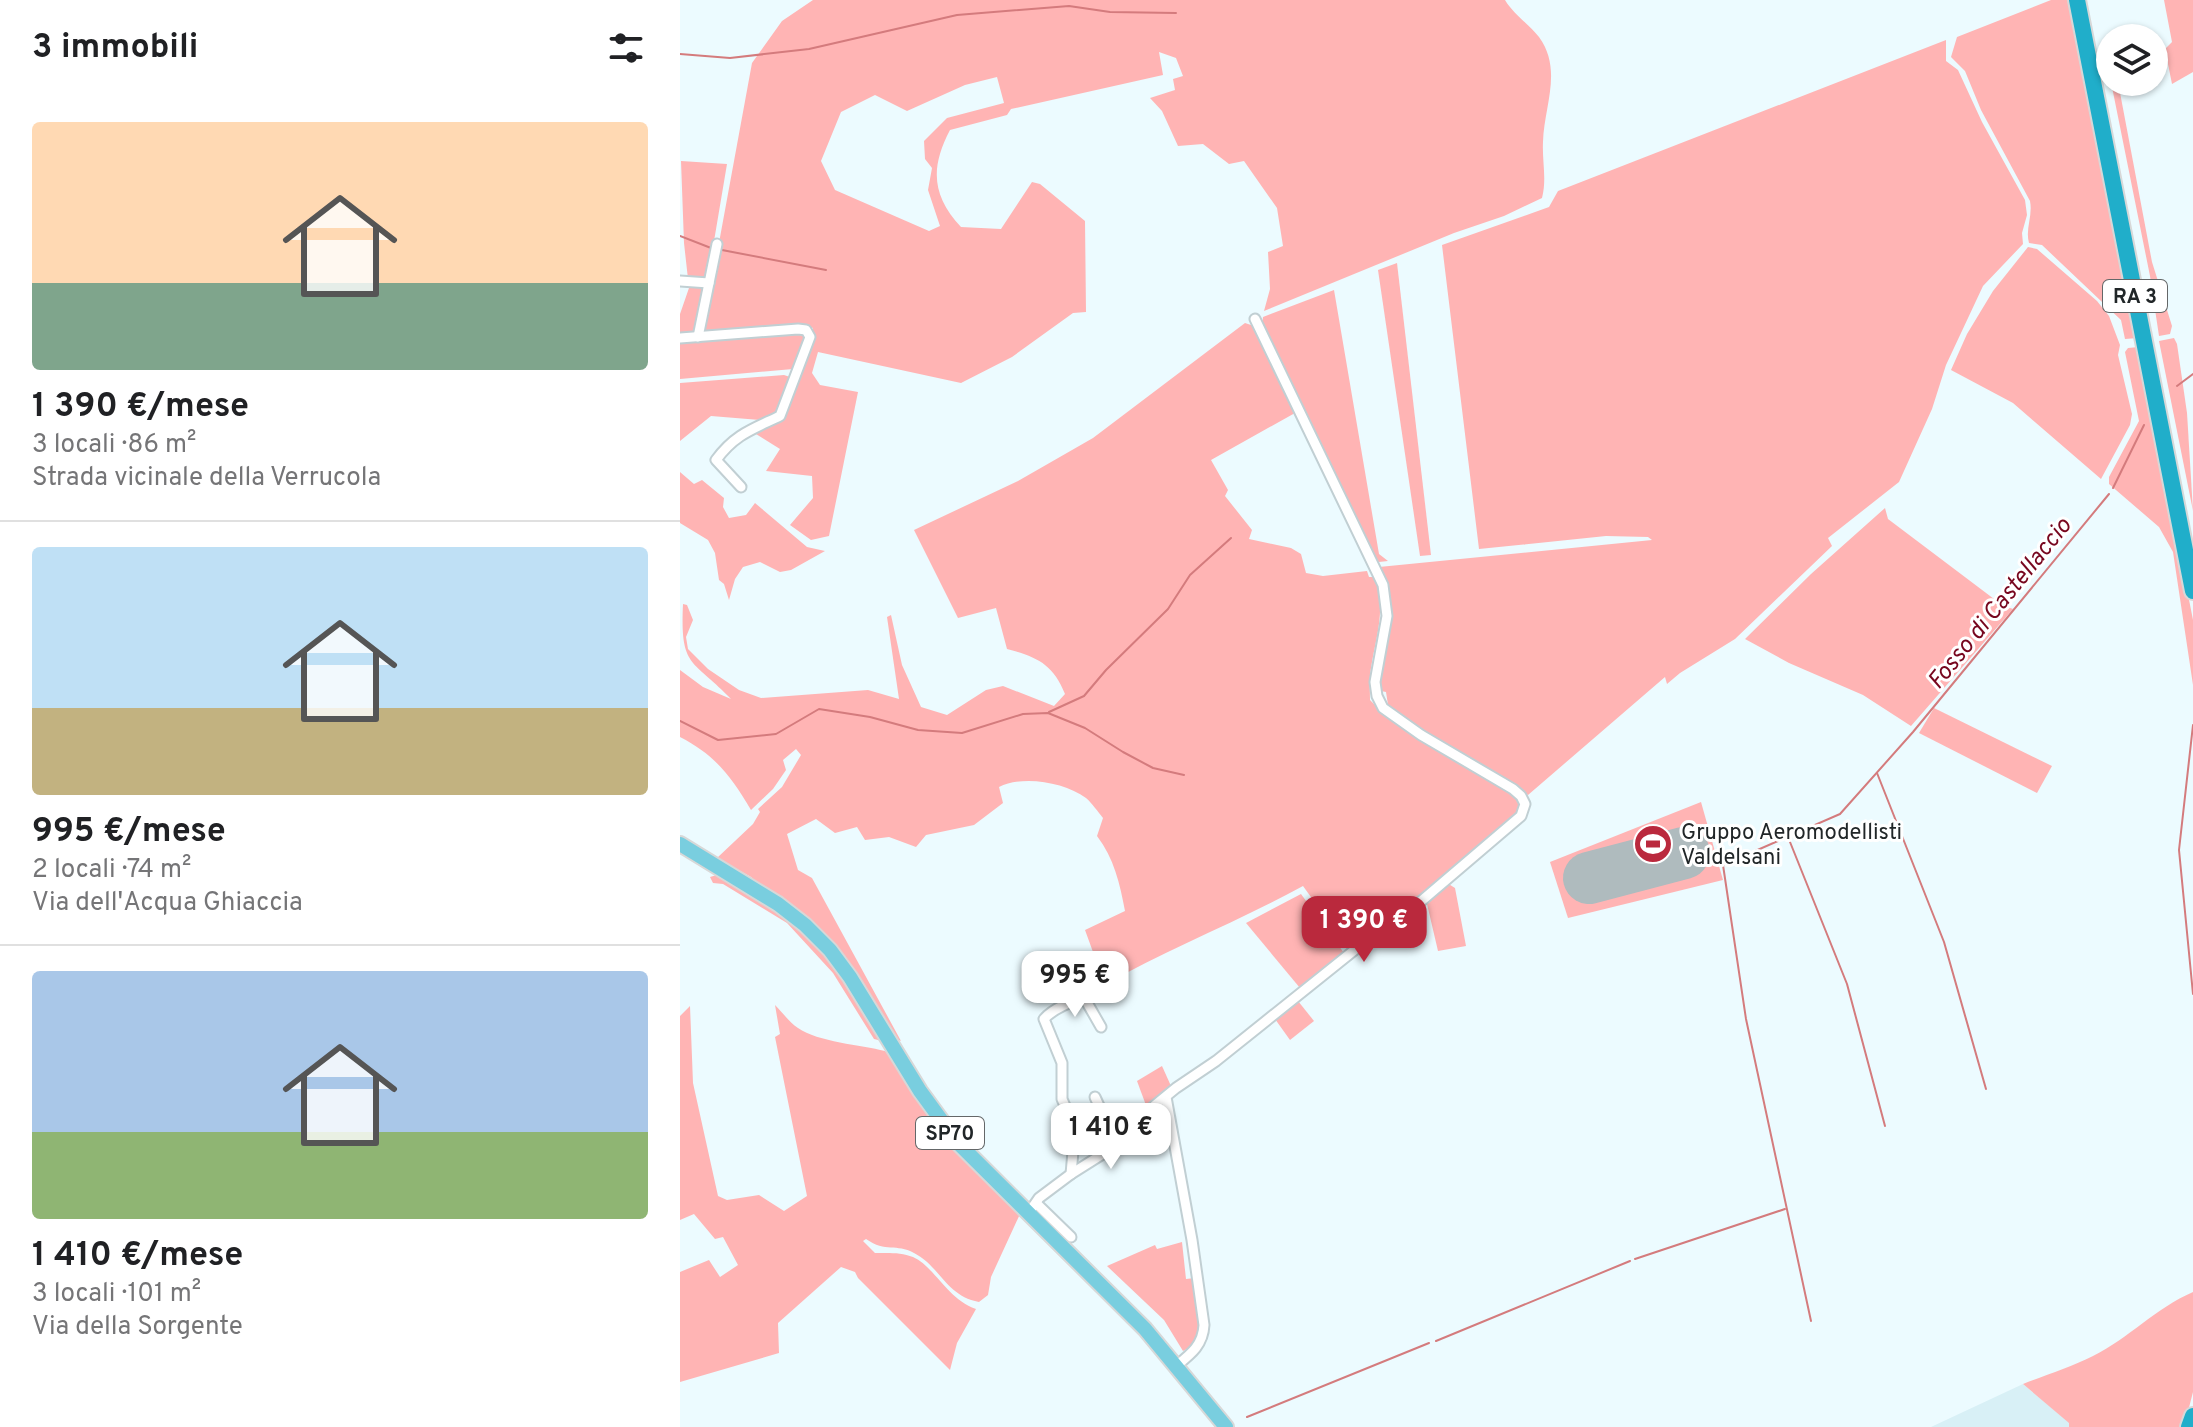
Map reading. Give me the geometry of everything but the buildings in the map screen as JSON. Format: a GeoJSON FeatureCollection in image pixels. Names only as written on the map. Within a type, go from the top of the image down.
{"type":"FeatureCollection","features":[{"type":"Feature","properties":{"kind":"highway","name":"RA 3"},"geometry":{"type":"LineString","coordinates":[[2077,0],[2193,591]]}},
{"type":"Feature","properties":{"kind":"highway","name":"RA 3"},"geometry":{"type":"LineString","coordinates":[[2087,0],[2193,541]]}},
{"type":"Feature","properties":{"kind":"highway"},"geometry":{"type":"LineString","coordinates":[[2189,1427],[2193,1416]]}},
{"type":"Feature","properties":{"kind":"main road","name":"SP70"},"geometry":{"type":"LineString","coordinates":[[680,844],[778,904],[830,950],[920,1091],[967,1154],[1032,1209],[1145,1329],[1226,1427]]}},
{"type":"Feature","properties":{"kind":"street"},"geometry":{"type":"LineString","coordinates":[[698,337],[716,248]]}},
{"type":"Feature","properties":{"kind":"street"},"geometry":{"type":"LineString","coordinates":[[680,281],[709,283]]}},
{"type":"Feature","properties":{"kind":"street"},"geometry":{"type":"LineString","coordinates":[[1071,1237],[1032,1209],[1039,1198],[1117,1145],[1166,1097],[1216,1061],[1377,932],[1419,903],[1521,816],[1525,804],[1513,789],[1421,735],[1383,708],[1375,682],[1387,616],[1383,585],[1255,319]]}},
{"type":"Feature","properties":{"kind":"street"},"geometry":{"type":"LineString","coordinates":[[680,338],[798,329],[806,330],[810,337],[780,416],[728,443],[716,460],[741,487]]}},
{"type":"Feature","properties":{"kind":"street"},"geometry":{"type":"LineString","coordinates":[[1071,1174],[1075,1129],[1062,1099],[1062,1063],[1044,1019],[1077,1000],[1085,999],[1101,1027]]}},
{"type":"Feature","properties":{"kind":"street"},"geometry":{"type":"LineString","coordinates":[[1095,1097],[1117,1145]]}},
{"type":"Feature","properties":{"kind":"street"},"geometry":{"type":"LineString","coordinates":[[1166,1097],[1204,1325],[1198,1346],[1176,1366]]}},
{"type":"Feature","properties":{"kind":"shaded area"},"geometry":{"type":"Polygon","coordinates":[[[813,0],[1505,0],[1539,37],[1550,62],[1542,198],[1264,311],[1270,289],[1268,252],[1283,246],[1277,208],[1244,161],[1229,164],[1203,144],[1178,146],[1162,111],[1150,98],[1175,90],[1173,79],[1183,76],[1176,58],[1159,52],[1163,75],[1011,109],[1007,115],[950,130],[939,157],[937,181],[944,204],[961,227],[1001,229],[1032,182],[1040,184],[1085,221],[1086,312],[1073,313],[1012,357],[961,383],[818,352],[812,373],[820,385],[858,392],[829,536],[811,540],[790,525],[813,498],[812,476],[766,471],[780,449],[756,434],[778,422],[810,346],[813,328],[706,333],[703,330],[752,63],[782,21],[813,0]],[[997,77],[965,85],[907,111],[875,95],[841,112],[821,161],[835,190],[929,231],[940,226],[928,190],[932,168],[925,159],[924,141],[947,118],[1004,103],[997,77]]]}},
{"type":"Feature","properties":{"kind":"shaded area"},"geometry":{"type":"Polygon","coordinates":[[[2051,0],[2069,0],[2138,338],[2125,339],[2121,320],[2042,245],[2029,243],[2030,201],[1981,110],[1965,71],[1951,57],[1957,37],[2051,0]]]}},
{"type":"Feature","properties":{"kind":"shaded area"},"geometry":{"type":"Polygon","coordinates":[[[2164,0],[2193,0],[2193,72],[2172,84],[2168,46],[2172,42],[2164,0]]]}},
{"type":"Feature","properties":{"kind":"shaded area"},"geometry":{"type":"Polygon","coordinates":[[[1946,40],[1946,61],[1958,70],[1982,122],[2025,200],[2027,215],[2022,233],[2023,244],[1983,286],[1946,365],[1932,409],[1899,482],[1828,538],[1832,546],[1735,639],[1667,684],[1665,677],[1528,795],[1403,719],[1388,705],[1386,692],[1381,691],[1379,684],[1392,612],[1379,567],[1652,540],[1648,537],[1606,536],[1479,549],[1442,245],[1549,207],[1558,191],[1946,40]]]}},
{"type":"Feature","properties":{"kind":"shaded area"},"geometry":{"type":"Polygon","coordinates":[[[2114,96],[2121,96],[2152,262],[2172,326],[2170,334],[2159,336],[2114,96]]]}},
{"type":"Feature","properties":{"kind":"shaded area"},"geometry":{"type":"Polygon","coordinates":[[[681,161],[727,164],[694,333],[680,334],[680,314],[689,288],[681,161]]]}},
{"type":"Feature","properties":{"kind":"shaded area"},"geometry":{"type":"Polygon","coordinates":[[[2028,247],[2037,249],[2097,301],[2109,316],[2120,345],[2118,355],[2132,414],[2130,425],[2101,479],[2013,403],[1951,370],[1967,334],[1993,291],[2028,247]]]}},
{"type":"Feature","properties":{"kind":"shaded area"},"geometry":{"type":"Polygon","coordinates":[[[1397,263],[1431,555],[1420,556],[1378,270],[1397,263]]]}},
{"type":"Feature","properties":{"kind":"shaded area"},"geometry":{"type":"Polygon","coordinates":[[[1334,290],[1379,554],[1388,561],[1379,562],[1373,557],[1262,327],[1263,317],[1334,290]]]}},
{"type":"Feature","properties":{"kind":"shaded area"},"geometry":{"type":"Polygon","coordinates":[[[1245,323],[1254,326],[1295,413],[1211,460],[1228,490],[1225,496],[1252,530],[1249,539],[1291,548],[1301,554],[1306,573],[1323,576],[1367,571],[1369,577],[1374,577],[1380,611],[1370,672],[1370,700],[1382,712],[1510,791],[1520,808],[1514,817],[1427,891],[1349,950],[1303,886],[1105,985],[1085,930],[1125,911],[1112,862],[1097,836],[1103,818],[1077,792],[1043,782],[1009,783],[999,787],[1003,803],[974,825],[926,835],[916,847],[889,837],[865,840],[857,827],[835,833],[816,819],[787,834],[798,870],[812,878],[901,1041],[893,1038],[855,975],[751,877],[717,858],[753,824],[760,812],[758,809],[782,787],[801,755],[796,749],[783,760],[786,770],[773,789],[751,810],[721,768],[703,751],[680,737],[680,670],[703,687],[731,699],[691,660],[684,640],[683,604],[687,605],[693,620],[686,637],[688,649],[708,669],[739,690],[761,698],[868,690],[899,699],[887,617],[891,615],[902,665],[921,707],[947,715],[986,690],[1003,686],[1054,706],[1065,694],[1055,675],[1043,663],[1007,649],[996,608],[958,618],[914,530],[1018,481],[1093,438],[1245,323]]]}},
{"type":"Feature","properties":{"kind":"shaded area"},"geometry":{"type":"Polygon","coordinates":[[[802,332],[806,338],[793,369],[680,379],[680,341],[802,332]]]}},
{"type":"Feature","properties":{"kind":"shaded area"},"geometry":{"type":"Polygon","coordinates":[[[2174,338],[2187,413],[2193,511],[2159,341],[2174,338]]]}},
{"type":"Feature","properties":{"kind":"shaded area"},"geometry":{"type":"Polygon","coordinates":[[[2139,347],[2193,620],[2193,685],[2173,552],[2159,527],[2109,484],[2109,477],[2139,421],[2125,352],[2128,348],[2139,347]]]}},
{"type":"Feature","properties":{"kind":"shaded area"},"geometry":{"type":"Polygon","coordinates":[[[790,377],[775,413],[760,420],[711,416],[680,441],[680,383],[790,377]]]}},
{"type":"Feature","properties":{"kind":"shaded area"},"geometry":{"type":"Polygon","coordinates":[[[680,472],[694,484],[702,480],[724,498],[723,507],[729,518],[746,515],[755,503],[807,547],[825,551],[791,570],[780,572],[760,562],[743,567],[735,579],[729,600],[724,584],[719,580],[715,553],[708,540],[680,523],[680,472]]]}},
{"type":"Feature","properties":{"kind":"shaded area"},"geometry":{"type":"Polygon","coordinates":[[[1885,508],[1888,519],[2002,605],[2013,609],[1911,726],[1863,695],[1789,663],[1745,639],[1885,508]]]}},
{"type":"Feature","properties":{"kind":"shaded area"},"geometry":{"type":"Polygon","coordinates":[[[1934,708],[2052,766],[2037,793],[1919,733],[1934,708]]]}},
{"type":"Feature","properties":{"kind":"shaded area","name":"Gruppo Aeromodellisti Valdelsani"},"geometry":{"type":"Polygon","coordinates":[[[1701,802],[1723,880],[1568,918],[1550,862],[1701,802]]]}},
{"type":"Feature","properties":{"kind":"shaded area"},"geometry":{"type":"Polygon","coordinates":[[[720,874],[800,929],[828,956],[846,979],[882,1041],[874,1039],[833,973],[787,923],[723,884],[713,883],[710,877],[720,874]]]}},
{"type":"Feature","properties":{"kind":"shaded area"},"geometry":{"type":"Polygon","coordinates":[[[1447,883],[1455,888],[1466,946],[1438,951],[1427,904],[1429,898],[1447,883]]]}},
{"type":"Feature","properties":{"kind":"shaded area"},"geometry":{"type":"Polygon","coordinates":[[[1301,894],[1344,953],[1300,988],[1246,923],[1301,894]]]}},
{"type":"Feature","properties":{"kind":"shaded area"},"geometry":{"type":"Polygon","coordinates":[[[1298,1001],[1314,1021],[1290,1040],[1275,1019],[1298,1001]]]}},
{"type":"Feature","properties":{"kind":"shaded area"},"geometry":{"type":"Polygon","coordinates":[[[775,1005],[806,1033],[885,1051],[1020,1214],[991,1277],[988,1295],[979,1302],[959,1294],[914,1253],[879,1246],[866,1239],[863,1241],[875,1253],[913,1257],[957,1298],[976,1309],[957,1343],[950,1370],[855,1272],[841,1267],[778,1323],[779,1353],[680,1382],[680,1272],[709,1260],[720,1277],[738,1265],[723,1237],[715,1239],[694,1214],[680,1220],[680,1016],[690,1006],[693,1083],[718,1196],[727,1200],[759,1195],[784,1211],[807,1196],[775,1037],[780,1034],[775,1005]]]}},
{"type":"Feature","properties":{"kind":"shaded area"},"geometry":{"type":"Polygon","coordinates":[[[1162,1066],[1171,1086],[1147,1108],[1137,1081],[1162,1066]]]}},
{"type":"Feature","properties":{"kind":"shaded area"},"geometry":{"type":"Polygon","coordinates":[[[1182,1242],[1186,1279],[1195,1278],[1200,1308],[1197,1337],[1183,1351],[1164,1320],[1107,1266],[1155,1245],[1157,1249],[1182,1242]]]}},
{"type":"Feature","properties":{"kind":"shaded area"},"geometry":{"type":"Polygon","coordinates":[[[2193,1292],[2193,1392],[2184,1427],[2069,1427],[2069,1423],[2023,1384],[2093,1356],[2193,1292]]]}},
{"type":"Feature","properties":{"kind":"shaded area"},"geometry":{"type":"Polygon","coordinates":[[[2023,1384],[2070,1423],[2069,1427],[1931,1427],[2023,1384]]]}},
{"type":"Feature","properties":{"kind":"waterway"},"geometry":{"type":"LineString","coordinates":[[680,54],[730,58],[809,49],[957,15],[1069,6],[1110,12],[1176,13]]}},
{"type":"Feature","properties":{"kind":"waterway"},"geometry":{"type":"LineString","coordinates":[[680,236],[711,248]]}},
{"type":"Feature","properties":{"kind":"waterway"},"geometry":{"type":"LineString","coordinates":[[722,250],[826,270]]}},
{"type":"Feature","properties":{"kind":"waterway","name":"Fosso di Castellaccio"},"geometry":{"type":"LineString","coordinates":[[2177,386],[2193,374]]}},
{"type":"Feature","properties":{"kind":"waterway","name":"Fosso di Castellaccio"},"geometry":{"type":"LineString","coordinates":[[2113,488],[2144,425]]}},
{"type":"Feature","properties":{"kind":"waterway"},"geometry":{"type":"LineString","coordinates":[[1811,1321],[1746,1019],[1723,865],[1840,814],[1913,732],[2109,494]]}},
{"type":"Feature","properties":{"kind":"waterway"},"geometry":{"type":"LineString","coordinates":[[1049,712],[1084,696],[1168,609],[1190,575],[1231,538]]}},
{"type":"Feature","properties":{"kind":"waterway"},"geometry":{"type":"LineString","coordinates":[[680,721],[718,740],[776,734],[819,709],[870,717],[918,730],[962,733],[1023,714],[1048,713],[1085,728],[1153,768],[1184,775]]}},
{"type":"Feature","properties":{"kind":"waterway"},"geometry":{"type":"LineString","coordinates":[[2193,725],[2179,850],[2193,994]]}},
{"type":"Feature","properties":{"kind":"waterway"},"geometry":{"type":"LineString","coordinates":[[1877,773],[1944,942],[1986,1089]]}},
{"type":"Feature","properties":{"kind":"waterway"},"geometry":{"type":"LineString","coordinates":[[1788,837],[1847,984],[1885,1126]]}},
{"type":"Feature","properties":{"kind":"waterway"},"geometry":{"type":"LineString","coordinates":[[1635,1259],[1785,1209]]}},
{"type":"Feature","properties":{"kind":"waterway"},"geometry":{"type":"LineString","coordinates":[[1436,1341],[1630,1261]]}},
{"type":"Feature","properties":{"kind":"waterway"},"geometry":{"type":"LineString","coordinates":[[1247,1417],[1429,1343]]}},
{"type":"Feature","properties":{"kind":"runway"},"geometry":{"type":"LineString","coordinates":[[1589,878],[1684,853]]}},
{"type":"Feature","properties":{"kind":"place","name":"Gruppo Aeromodellisti Valdelsani"},"geometry":{"type":"Point","coordinates":[1653,844]}}]}
